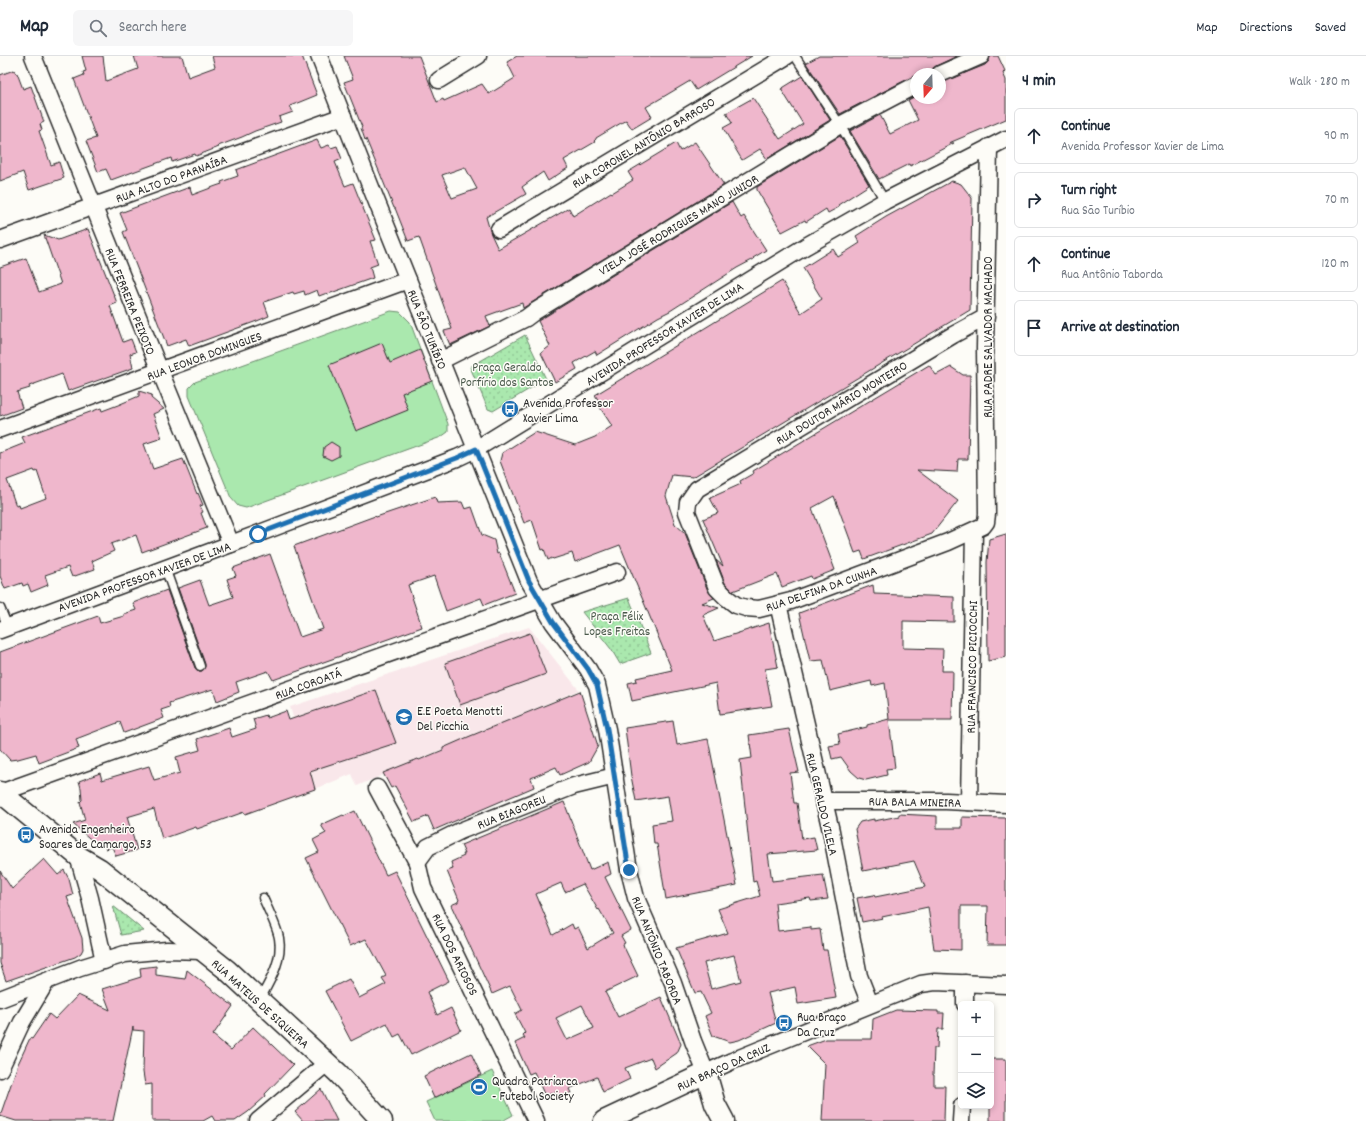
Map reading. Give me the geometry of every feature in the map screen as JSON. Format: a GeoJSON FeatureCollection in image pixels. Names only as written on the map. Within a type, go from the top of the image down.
{"type":"FeatureCollection","features":[{"type":"Feature","properties":{"kind":"street","name":"RUA FERREIRA PEIXOTO"},"geometry":{"type":"LineString","coordinates":[[33,56],[231,544]]}},
{"type":"Feature","properties":{"kind":"street","name":"RUA SÃO TURÍBIO"},"geometry":{"type":"LineString","coordinates":[[320,56],[440,361],[529,581],[540,600]]}},
{"type":"Feature","properties":{"kind":"street"},"geometry":{"type":"LineString","coordinates":[[439,80],[478,56]]}},
{"type":"Feature","properties":{"kind":"street","name":"RUA CORONEL ANTÔNIO BARROSO"},"geometry":{"type":"LineString","coordinates":[[499,229],[787,56]]}},
{"type":"Feature","properties":{"kind":"street"},"geometry":{"type":"LineString","coordinates":[[946,71],[981,56]]}},
{"type":"Feature","properties":{"kind":"street","name":"VIELA JOSÉ RODRIGUES MANO JUNIOR"},"geometry":{"type":"LineString","coordinates":[[440,361],[526,318],[840,125],[910,88]]}},
{"type":"Feature","properties":{"kind":"street","name":"RUA ALTO DO PARNAÍBA"},"geometry":{"type":"LineString","coordinates":[[0,240],[343,116]]}},
{"type":"Feature","properties":{"kind":"street","name":"AVENIDA PROFESSOR XAVIER DE LIMA"},"geometry":{"type":"LineString","coordinates":[[4,628],[231,544],[457,458],[476,449],[806,246],[884,200],[1006,139]]}},
{"type":"Feature","properties":{"kind":"street","name":"RUA PADRE SALVADOR MACHADO"},"geometry":{"type":"LineString","coordinates":[[979,529],[986,522],[988,514],[986,317],[989,147]]}},
{"type":"Feature","properties":{"kind":"street","name":"RUA LEONOR DOMINGUES"},"geometry":{"type":"LineString","coordinates":[[0,429],[408,280]]}},
{"type":"Feature","properties":{"kind":"street","name":"RUA DOUTOR MÁRIO MONTEIRO"},"geometry":{"type":"LineString","coordinates":[[697,489],[953,335],[986,317]]}},
{"type":"Feature","properties":{"kind":"street","name":"RUA DELFINA DA CUNHA"},"geometry":{"type":"LineString","coordinates":[[697,489],[688,502],[687,512],[717,588],[736,605],[746,608],[759,609],[791,601],[979,529]]}},
{"type":"Feature","properties":{"kind":"street","name":"RUA FRANCISCO PICIOCCHI"},"geometry":{"type":"LineString","coordinates":[[969,802],[979,529]]}},
{"type":"Feature","properties":{"kind":"street","name":"RUA COROATÁ"},"geometry":{"type":"LineString","coordinates":[[0,792],[617,572]]}},
{"type":"Feature","properties":{"kind":"street","name":"RUA ANTÔNIO TABORDA"},"geometry":{"type":"LineString","coordinates":[[540,600],[553,622],[588,669],[597,685],[607,729],[629,870],[636,898],[673,982],[693,1041],[706,1073],[715,1104],[724,1121]]}},
{"type":"Feature","properties":{"kind":"street","name":"RUA GERALDO VILELA"},"geometry":{"type":"LineString","coordinates":[[778,604],[831,831],[859,976],[870,1004]]}},
{"type":"Feature","properties":{"kind":"street","name":"RUA BIAGOREU"},"geometry":{"type":"LineString","coordinates":[[416,862],[428,846],[460,832],[574,786],[614,776]]}},
{"type":"Feature","properties":{"kind":"street","name":"RUA DOS ARIOSOS"},"geometry":{"type":"LineString","coordinates":[[377,788],[416,862],[423,888],[536,1121]]}},
{"type":"Feature","properties":{"kind":"street"},"geometry":{"type":"LineString","coordinates":[[0,792],[78,856],[100,869],[203,951]]}},
{"type":"Feature","properties":{"kind":"street","name":"RUA BALA MINEIRA"},"geometry":{"type":"LineString","coordinates":[[823,801],[969,802],[1006,804]]}},
{"type":"Feature","properties":{"kind":"street"},"geometry":{"type":"LineString","coordinates":[[78,856],[90,898],[104,961]]}},
{"type":"Feature","properties":{"kind":"street","name":"RUA MATEUS DE SIQUEIRA"},"geometry":{"type":"LineString","coordinates":[[0,999],[125,954],[167,950],[203,951],[227,970],[338,1073],[382,1121]]}},
{"type":"Feature","properties":{"kind":"street"},"geometry":{"type":"LineString","coordinates":[[0,1069],[22,1022],[46,982]]}},
{"type":"Feature","properties":{"kind":"street","name":"RUA BRAÇO DA CRUZ"},"geometry":{"type":"LineString","coordinates":[[604,1121],[706,1073],[921,984],[935,982],[1006,984]]}},
{"type":"Feature","properties":{"kind":"street"},"geometry":{"type":"LineString","coordinates":[[964,1001],[965,983]]}},
{"type":"Feature","properties":{"kind":"street"},"geometry":{"type":"LineString","coordinates":[[258,1121],[327,1063]]}},
{"type":"Feature","properties":{"kind":"street"},"geometry":{"type":"LineString","coordinates":[[961,1121],[962,1109]]}},
{"type":"Feature","properties":{"kind":"lane"},"geometry":{"type":"LineString","coordinates":[[795,56],[840,125],[884,200]]}},
{"type":"Feature","properties":{"kind":"lane"},"geometry":{"type":"LineString","coordinates":[[166,568],[200,666]]}},
{"type":"Feature","properties":{"kind":"lane"},"geometry":{"type":"LineString","coordinates":[[0,608],[4,628]]}},
{"type":"Feature","properties":{"kind":"lane"},"geometry":{"type":"LineString","coordinates":[[260,1000],[272,977],[279,956],[279,938],[263,898]]}},
{"type":"Feature","properties":{"kind":"shaded area","name":"E.E Poeta Menotti Del Picchia"},"geometry":{"type":"Polygon","coordinates":[[[529,627],[579,690],[357,786],[352,774],[315,789],[290,707],[529,627]]]}},
{"type":"Feature","properties":{"kind":"green space"},"geometry":{"type":"Polygon","coordinates":[[[391,311],[400,312],[410,322],[448,424],[448,432],[441,437],[246,508],[238,506],[231,498],[189,396],[189,388],[195,382],[391,311]]]}},
{"type":"Feature","properties":{"kind":"green space","name":"Praça Geraldo Porfírio dos Santos"},"geometry":{"type":"Polygon","coordinates":[[[525,335],[546,379],[493,411],[488,409],[470,367],[525,335]]]}},
{"type":"Feature","properties":{"kind":"green space","name":"Praça Félix Lopes Freitas"},"geometry":{"type":"Polygon","coordinates":[[[629,598],[651,653],[620,664],[611,649],[582,612],[629,598]]]}},
{"type":"Feature","properties":{"kind":"green space"},"geometry":{"type":"Polygon","coordinates":[[[113,906],[117,909],[144,931],[121,935],[113,906]]]}},
{"type":"Feature","properties":{"kind":"green space","name":"Quadra Patriarca - Futebol Society"},"geometry":{"type":"Polygon","coordinates":[[[492,1071],[513,1115],[502,1121],[435,1121],[426,1102],[492,1071]]]}},
{"type":"Feature","properties":{"kind":"building"},"geometry":{"type":"Polygon","coordinates":[[[82,56],[103,56],[106,81],[138,69],[134,56],[182,56],[188,77],[215,67],[212,56],[302,56],[317,95],[290,106],[293,112],[279,117],[281,122],[255,131],[196,156],[195,154],[172,162],[171,158],[111,180],[106,169],[98,172],[86,141],[96,138],[74,79],[84,75],[83,72],[86,71],[82,56]]]}},
{"type":"Feature","properties":{"kind":"building"},"geometry":{"type":"Polygon","coordinates":[[[344,56],[419,56],[437,102],[443,99],[444,101],[482,84],[489,94],[515,78],[507,62],[517,56],[752,56],[696,90],[690,81],[646,107],[652,117],[632,129],[626,120],[596,138],[594,141],[595,142],[564,160],[568,168],[548,181],[543,172],[522,187],[526,194],[486,217],[491,234],[498,249],[569,208],[573,216],[611,192],[612,193],[633,180],[628,172],[676,143],[680,151],[695,142],[724,185],[523,308],[522,303],[486,316],[490,326],[450,345],[444,331],[452,329],[419,237],[408,241],[366,139],[365,140],[362,127],[344,82],[353,79],[344,56]],[[465,167],[442,175],[452,198],[477,189],[465,167]]]}},
{"type":"Feature","properties":{"kind":"building"},"geometry":{"type":"Polygon","coordinates":[[[819,56],[957,56],[933,68],[910,68],[910,79],[840,114],[806,63],[819,56]]]}},
{"type":"Feature","properties":{"kind":"building"},"geometry":{"type":"Polygon","coordinates":[[[990,56],[998,56],[1005,71],[1003,73],[1006,80],[1006,119],[949,143],[954,143],[910,166],[909,164],[879,179],[850,131],[880,115],[890,134],[918,120],[910,104],[946,104],[946,81],[985,65],[989,61],[990,56]]]}},
{"type":"Feature","properties":{"kind":"building"},"geometry":{"type":"Polygon","coordinates":[[[14,70],[17,73],[23,89],[31,86],[44,122],[40,124],[42,130],[39,131],[51,165],[59,162],[64,178],[29,190],[23,172],[0,181],[0,75],[14,70]]]}},
{"type":"Feature","properties":{"kind":"building"},"geometry":{"type":"Polygon","coordinates":[[[802,76],[830,120],[767,159],[760,149],[742,160],[723,128],[732,123],[726,113],[753,98],[780,139],[803,124],[781,89],[802,76]]]}},
{"type":"Feature","properties":{"kind":"building"},"geometry":{"type":"Polygon","coordinates":[[[840,136],[869,185],[838,205],[839,207],[828,213],[826,209],[806,222],[805,220],[782,232],[757,190],[757,187],[840,136]]]}},
{"type":"Feature","properties":{"kind":"building"},"geometry":{"type":"Polygon","coordinates":[[[317,140],[321,148],[329,145],[331,148],[337,146],[342,159],[335,162],[345,186],[353,183],[376,240],[370,241],[378,264],[370,267],[373,278],[319,296],[317,290],[305,295],[304,291],[294,294],[293,292],[264,302],[269,316],[189,346],[186,339],[167,346],[123,232],[127,230],[120,213],[190,187],[192,195],[222,184],[221,182],[238,176],[236,170],[317,140]]]}},
{"type":"Feature","properties":{"kind":"building"},"geometry":{"type":"Polygon","coordinates":[[[952,181],[961,184],[972,198],[970,310],[693,477],[672,475],[666,496],[675,524],[685,533],[708,591],[714,598],[702,603],[719,608],[703,615],[714,641],[769,623],[778,667],[765,669],[772,706],[720,714],[716,683],[632,701],[628,683],[637,681],[636,678],[672,670],[620,545],[575,562],[572,553],[548,560],[544,549],[542,550],[532,520],[524,523],[500,461],[502,453],[535,432],[575,445],[595,437],[612,426],[599,406],[601,404],[595,395],[782,281],[801,313],[822,299],[803,268],[833,249],[838,257],[860,243],[856,236],[886,217],[952,181]]]}},
{"type":"Feature","properties":{"kind":"building"},"geometry":{"type":"Polygon","coordinates":[[[732,202],[741,218],[744,216],[766,250],[753,258],[754,259],[597,355],[595,351],[574,363],[577,369],[555,382],[541,353],[550,346],[538,321],[732,202]]]}},
{"type":"Feature","properties":{"kind":"building"},"geometry":{"type":"Polygon","coordinates":[[[88,229],[117,303],[110,306],[123,342],[131,339],[136,352],[130,354],[133,368],[68,391],[62,374],[17,392],[22,408],[0,416],[0,267],[26,258],[39,292],[61,284],[44,235],[58,240],[88,229]]]}},
{"type":"Feature","properties":{"kind":"building"},"geometry":{"type":"Polygon","coordinates":[[[382,343],[390,363],[420,350],[432,381],[402,393],[408,410],[356,431],[329,365],[382,343]]]}},
{"type":"Feature","properties":{"kind":"building"},"geometry":{"type":"Polygon","coordinates":[[[929,365],[936,375],[951,367],[963,375],[970,375],[968,459],[958,459],[957,472],[917,470],[958,501],[932,534],[864,559],[861,551],[855,553],[834,496],[812,508],[835,570],[812,579],[811,576],[782,587],[777,574],[733,591],[725,583],[716,560],[723,566],[703,519],[718,513],[710,498],[741,484],[740,481],[754,473],[753,471],[929,365]]]}},
{"type":"Feature","properties":{"kind":"building"},"geometry":{"type":"Polygon","coordinates":[[[139,391],[152,395],[151,398],[164,409],[153,414],[162,438],[144,444],[153,469],[183,459],[203,505],[200,506],[203,512],[201,513],[207,528],[142,552],[136,535],[111,544],[114,551],[92,561],[95,569],[72,577],[68,567],[45,575],[48,585],[31,592],[28,584],[23,586],[22,583],[5,589],[0,576],[0,453],[25,443],[22,437],[101,408],[102,411],[139,396],[139,391]],[[34,470],[7,480],[16,506],[19,505],[20,508],[46,498],[37,471],[35,472],[34,470]]]}},
{"type":"Feature","properties":{"kind":"building"},"geometry":{"type":"Polygon","coordinates":[[[331,442],[339,447],[339,456],[331,460],[323,456],[324,447],[331,442]]]}},
{"type":"Feature","properties":{"kind":"building"},"geometry":{"type":"Polygon","coordinates":[[[435,497],[437,503],[462,502],[465,509],[472,507],[482,535],[494,540],[497,554],[499,553],[515,593],[484,605],[481,598],[446,611],[434,576],[408,585],[422,627],[273,680],[268,671],[236,682],[239,692],[217,701],[213,689],[169,703],[170,707],[161,710],[164,718],[124,733],[120,722],[76,739],[79,748],[39,763],[36,754],[10,760],[0,749],[0,652],[98,616],[100,623],[124,616],[124,614],[136,610],[133,603],[167,590],[195,668],[202,671],[205,664],[178,588],[200,580],[209,605],[233,597],[227,579],[236,576],[233,568],[270,554],[300,637],[323,629],[294,546],[375,516],[376,517],[435,497]]]}},
{"type":"Feature","properties":{"kind":"building"},"geometry":{"type":"Polygon","coordinates":[[[1006,534],[1006,657],[988,661],[987,562],[989,539],[1006,534]]]}},
{"type":"Feature","properties":{"kind":"building"},"geometry":{"type":"Polygon","coordinates":[[[873,585],[874,594],[954,597],[954,622],[903,621],[903,648],[943,649],[942,671],[953,671],[952,720],[889,720],[895,768],[886,769],[887,775],[866,780],[859,778],[851,771],[841,757],[832,759],[829,746],[840,744],[838,734],[867,727],[867,725],[889,719],[885,683],[872,686],[871,681],[830,691],[823,660],[810,661],[799,613],[873,585]]]}},
{"type":"Feature","properties":{"kind":"building"},"geometry":{"type":"Polygon","coordinates":[[[530,633],[546,674],[460,705],[445,663],[530,633]]]}},
{"type":"Feature","properties":{"kind":"building"},"geometry":{"type":"Polygon","coordinates":[[[376,690],[396,743],[310,771],[315,789],[245,814],[244,812],[197,829],[196,827],[162,839],[154,809],[127,817],[137,850],[116,856],[112,847],[106,849],[103,841],[96,844],[73,824],[85,820],[80,802],[82,800],[79,781],[100,773],[102,780],[149,766],[154,780],[180,773],[176,757],[200,750],[197,739],[229,728],[232,737],[256,729],[253,719],[266,715],[267,718],[286,711],[289,720],[376,690]]]}},
{"type":"Feature","properties":{"kind":"building"},"geometry":{"type":"Polygon","coordinates":[[[580,691],[598,746],[589,762],[560,775],[556,767],[531,778],[534,787],[434,830],[428,816],[414,822],[395,786],[391,788],[383,773],[418,759],[419,760],[468,737],[580,691]]]}},
{"type":"Feature","properties":{"kind":"building"},"geometry":{"type":"Polygon","coordinates":[[[673,721],[677,745],[708,739],[737,885],[666,899],[657,844],[654,844],[652,824],[672,821],[668,796],[636,801],[631,776],[625,728],[673,721]]]}},
{"type":"Feature","properties":{"kind":"building"},"geometry":{"type":"Polygon","coordinates":[[[789,729],[799,772],[790,773],[794,803],[797,803],[802,839],[814,837],[817,850],[768,854],[772,881],[823,875],[828,899],[811,901],[810,898],[775,903],[778,931],[811,927],[811,930],[820,929],[823,950],[827,950],[836,998],[798,1004],[795,987],[768,993],[776,1023],[739,1040],[730,1042],[713,1036],[705,1016],[711,1013],[701,992],[695,993],[676,948],[728,933],[718,909],[760,896],[756,881],[753,882],[740,760],[752,758],[749,735],[789,729]],[[734,955],[704,963],[711,989],[741,981],[734,955]]]}},
{"type":"Feature","properties":{"kind":"building"},"geometry":{"type":"Polygon","coordinates":[[[564,802],[590,870],[608,862],[611,874],[605,877],[631,930],[621,936],[625,943],[623,944],[624,947],[638,976],[605,992],[618,1017],[661,997],[681,1044],[677,1053],[655,1068],[651,1058],[625,1068],[630,1079],[603,1092],[597,1077],[569,1089],[571,1093],[558,1098],[555,1092],[545,1096],[534,1072],[529,1074],[515,1043],[525,1038],[523,1035],[525,1033],[515,1014],[522,1010],[510,986],[492,994],[451,905],[459,900],[447,871],[453,869],[451,862],[464,856],[463,854],[465,854],[461,845],[564,802]],[[561,883],[536,894],[553,935],[572,924],[574,929],[578,927],[588,948],[613,933],[583,884],[565,892],[561,883]],[[582,1005],[556,1018],[567,1040],[594,1028],[582,1005]]]}},
{"type":"Feature","properties":{"kind":"building"},"geometry":{"type":"Polygon","coordinates":[[[355,811],[386,875],[395,871],[449,981],[427,992],[437,1015],[451,1008],[461,1030],[411,1055],[400,1034],[394,1037],[387,1023],[351,1041],[325,991],[349,979],[359,998],[386,984],[382,978],[386,976],[366,939],[350,946],[306,858],[319,852],[313,840],[326,833],[321,825],[355,811]]]}},
{"type":"Feature","properties":{"kind":"building"},"geometry":{"type":"Polygon","coordinates":[[[899,814],[937,816],[937,828],[962,828],[962,817],[1006,818],[1006,945],[987,945],[988,906],[961,906],[961,950],[934,949],[928,907],[862,922],[857,898],[874,895],[875,897],[925,887],[914,861],[863,871],[855,829],[860,822],[899,816],[899,814]]]}},
{"type":"Feature","properties":{"kind":"building"},"geometry":{"type":"Polygon","coordinates":[[[44,859],[58,875],[64,870],[69,879],[73,895],[67,897],[82,938],[83,949],[81,953],[75,957],[6,981],[0,963],[0,871],[12,889],[44,859]]]}},
{"type":"Feature","properties":{"kind":"building"},"geometry":{"type":"Polygon","coordinates":[[[156,966],[156,975],[185,979],[187,970],[233,1006],[213,1035],[231,1050],[253,1027],[293,1065],[265,1094],[266,1096],[235,1121],[215,1121],[212,1116],[203,1121],[152,1121],[152,1084],[145,1085],[143,1072],[144,1031],[133,1030],[133,1027],[113,1121],[16,1121],[0,1116],[18,1064],[30,1038],[32,1039],[49,1014],[55,1019],[78,995],[110,1010],[102,989],[141,977],[140,968],[156,966]]]}},
{"type":"Feature","properties":{"kind":"building"},"geometry":{"type":"Polygon","coordinates":[[[896,1010],[938,1011],[938,1013],[944,1013],[943,1029],[938,1029],[937,1048],[934,1048],[933,1075],[934,1086],[945,1086],[944,1121],[822,1121],[825,1064],[807,1046],[826,1039],[872,1039],[873,1019],[896,1010]]]}},
{"type":"Feature","properties":{"kind":"building"},"geometry":{"type":"Polygon","coordinates":[[[471,1053],[481,1075],[434,1098],[424,1076],[471,1053]]]}},
{"type":"Feature","properties":{"kind":"building"},"geometry":{"type":"Polygon","coordinates":[[[994,1059],[1006,1059],[1006,1121],[990,1121],[990,1109],[994,1109],[994,1059]]]}},
{"type":"Feature","properties":{"kind":"building"},"geometry":{"type":"Polygon","coordinates":[[[321,1089],[337,1121],[303,1121],[295,1112],[321,1089]]]}},
{"type":"Feature","properties":{"kind":"place","name":"Avenida Professor Xavier Lima"},"geometry":{"type":"Point","coordinates":[510,409]}},
{"type":"Feature","properties":{"kind":"place","name":"E.E Poeta Menotti Del Picchia"},"geometry":{"type":"Point","coordinates":[404,717]}},
{"type":"Feature","properties":{"kind":"place","name":"Avenida Engenheiro Soares de Camargo, 53"},"geometry":{"type":"Point","coordinates":[26,835]}},
{"type":"Feature","properties":{"kind":"place","name":"Rua Braço Da Cruz"},"geometry":{"type":"Point","coordinates":[784,1023]}},
{"type":"Feature","properties":{"kind":"place","name":"Quadra Patriarca - Futebol Society"},"geometry":{"type":"Point","coordinates":[479,1087]}},
{"type":"Feature","properties":{"kind":"route"},"geometry":{"type":"LineString","coordinates":[[258,534],[457,458],[476,449],[529,581],[553,622],[588,669],[597,685],[607,729],[629,870]]}}]}
